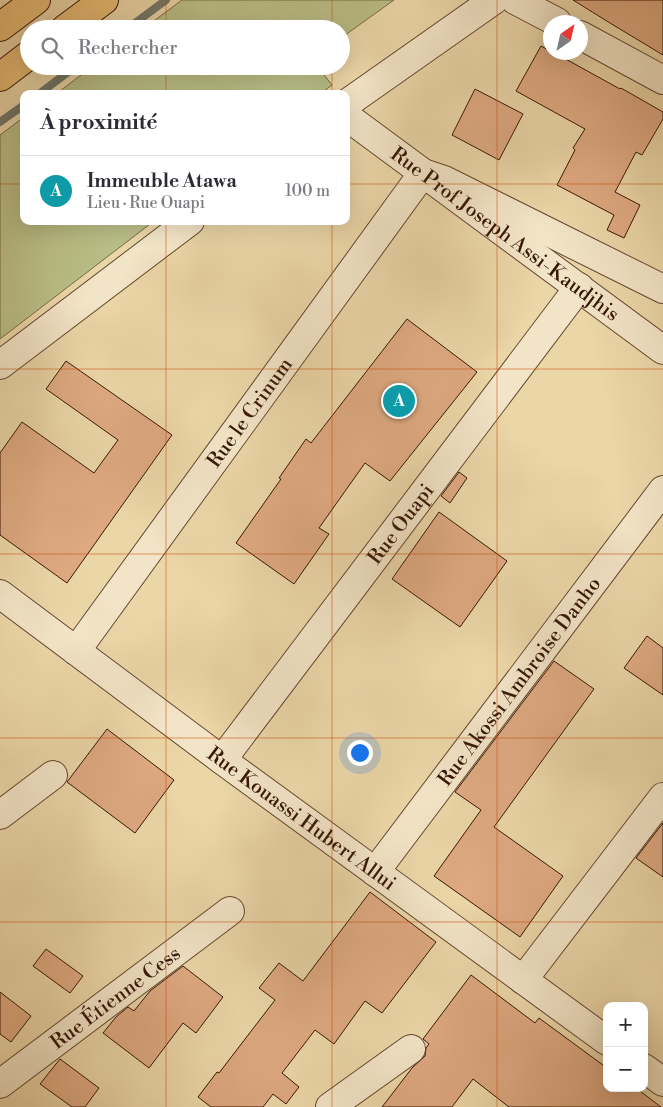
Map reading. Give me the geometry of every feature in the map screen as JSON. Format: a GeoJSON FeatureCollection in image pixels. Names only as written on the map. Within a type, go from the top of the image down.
{"type":"FeatureCollection","features":[{"type":"Feature","properties":{"kind":"highway"},"geometry":{"type":"LineString","coordinates":[[0,27],[36,0]]}},
{"type":"Feature","properties":{"kind":"highway"},"geometry":{"type":"LineString","coordinates":[[77,20],[104,0]]}},
{"type":"Feature","properties":{"kind":"highway"},"geometry":{"type":"LineString","coordinates":[[0,77],[20,62]]}},
{"type":"Feature","properties":{"kind":"street"},"geometry":{"type":"LineString","coordinates":[[350,101],[494,0]]}},
{"type":"Feature","properties":{"kind":"street"},"geometry":{"type":"LineString","coordinates":[[515,0],[544,15]]}},
{"type":"Feature","properties":{"kind":"street"},"geometry":{"type":"LineString","coordinates":[[588,39],[663,80]]}},
{"type":"Feature","properties":{"kind":"street","name":"Rue Prof Joseph Assi-Kaudjhis"},"geometry":{"type":"LineString","coordinates":[[350,119],[663,350]]}},
{"type":"Feature","properties":{"kind":"street"},"geometry":{"type":"LineString","coordinates":[[423,173],[462,188],[663,289]]}},
{"type":"Feature","properties":{"kind":"street","name":"Rue le Crinum"},"geometry":{"type":"LineString","coordinates":[[76,651],[423,173]]}},
{"type":"Feature","properties":{"kind":"street"},"geometry":{"type":"LineString","coordinates":[[0,365],[185,225]]}},
{"type":"Feature","properties":{"kind":"street","name":"Rue Ouapi"},"geometry":{"type":"LineString","coordinates":[[222,760],[579,287]]}},
{"type":"Feature","properties":{"kind":"street","name":"Rue Akossi Ambroise Danho"},"geometry":{"type":"LineString","coordinates":[[376,872],[663,490]]}},
{"type":"Feature","properties":{"kind":"street","name":"Rue Kouassi Hubert Allui"},"geometry":{"type":"LineString","coordinates":[[0,594],[222,760],[603,1038]]}},
{"type":"Feature","properties":{"kind":"street"},"geometry":{"type":"LineString","coordinates":[[0,815],[53,775]]}},
{"type":"Feature","properties":{"kind":"street"},"geometry":{"type":"LineString","coordinates":[[523,980],[663,797]]}},
{"type":"Feature","properties":{"kind":"street","name":"Rue Étienne Cess"},"geometry":{"type":"LineString","coordinates":[[0,1084],[230,911]]}},
{"type":"Feature","properties":{"kind":"street"},"geometry":{"type":"LineString","coordinates":[[330,1107],[411,1049]]}},
{"type":"Feature","properties":{"kind":"street"},"geometry":{"type":"LineString","coordinates":[[648,1071],[663,1082]]}},
{"type":"Feature","properties":{"kind":"green space"},"geometry":{"type":"Polygon","coordinates":[[[182,0],[394,0],[350,32],[350,20],[155,20],[182,0]]]}},
{"type":"Feature","properties":{"kind":"green space"},"geometry":{"type":"Polygon","coordinates":[[[81,75],[324,75],[332,85],[325,90],[61,90],[81,75]]]}},
{"type":"Feature","properties":{"kind":"green space"},"geometry":{"type":"Polygon","coordinates":[[[20,120],[20,225],[149,225],[0,339],[0,135],[20,120]]]}},
{"type":"Feature","properties":{"kind":"building"},"geometry":{"type":"Polygon","coordinates":[[[573,0],[663,0],[663,55],[610,23],[573,0]]]}},
{"type":"Feature","properties":{"kind":"building"},"geometry":{"type":"Polygon","coordinates":[[[541,46],[543,47],[543,60],[567,60],[663,112],[663,119],[642,155],[636,152],[615,192],[640,205],[624,238],[607,230],[614,215],[557,185],[575,150],[573,148],[585,129],[516,91],[541,46]]]}},
{"type":"Feature","properties":{"kind":"building"},"geometry":{"type":"Polygon","coordinates":[[[475,89],[523,114],[499,160],[452,135],[475,89]]]}},
{"type":"Feature","properties":{"kind":"building"},"geometry":{"type":"Polygon","coordinates":[[[407,319],[477,372],[390,481],[365,463],[319,528],[329,534],[294,584],[236,543],[281,479],[279,478],[306,439],[311,443],[407,319]]]}},
{"type":"Feature","properties":{"kind":"building"},"geometry":{"type":"Polygon","coordinates":[[[66,361],[172,435],[67,583],[0,535],[0,453],[22,422],[94,473],[118,440],[46,389],[66,361]]]}},
{"type":"Feature","properties":{"kind":"building"},"geometry":{"type":"Polygon","coordinates":[[[459,472],[467,478],[450,503],[441,496],[459,472]]]}},
{"type":"Feature","properties":{"kind":"building"},"geometry":{"type":"Polygon","coordinates":[[[439,512],[507,561],[460,627],[392,579],[439,512]]]}},
{"type":"Feature","properties":{"kind":"building"},"geometry":{"type":"Polygon","coordinates":[[[647,636],[663,648],[663,695],[624,668],[647,636]]]}},
{"type":"Feature","properties":{"kind":"building"},"geometry":{"type":"Polygon","coordinates":[[[554,661],[594,689],[494,827],[563,876],[520,937],[434,876],[481,810],[455,792],[554,661]]]}},
{"type":"Feature","properties":{"kind":"building"},"geometry":{"type":"Polygon","coordinates":[[[107,729],[174,780],[135,833],[67,782],[107,729]]]}},
{"type":"Feature","properties":{"kind":"building"},"geometry":{"type":"Polygon","coordinates":[[[663,823],[663,877],[636,858],[663,823]]]}},
{"type":"Feature","properties":{"kind":"building"},"geometry":{"type":"Polygon","coordinates":[[[370,892],[436,942],[382,1013],[365,1001],[334,1044],[315,1030],[282,1073],[299,1087],[286,1104],[273,1094],[263,1107],[211,1107],[198,1097],[217,1072],[219,1073],[275,1000],[259,988],[279,963],[303,981],[370,892]]]}},
{"type":"Feature","properties":{"kind":"building"},"geometry":{"type":"Polygon","coordinates":[[[46,949],[83,976],[70,993],[33,966],[46,949]]]}},
{"type":"Feature","properties":{"kind":"building"},"geometry":{"type":"Polygon","coordinates":[[[183,966],[223,997],[196,1033],[183,1023],[149,1068],[103,1033],[116,1017],[128,1007],[134,1011],[150,991],[183,966]]]}},
{"type":"Feature","properties":{"kind":"building"},"geometry":{"type":"Polygon","coordinates":[[[471,975],[535,1023],[539,1018],[603,1065],[603,1092],[641,1092],[661,1107],[509,1107],[473,1079],[452,1107],[382,1107],[412,1068],[425,1056],[426,1048],[429,1044],[423,1039],[471,975]]]}},
{"type":"Feature","properties":{"kind":"building"},"geometry":{"type":"Polygon","coordinates":[[[0,992],[31,1016],[11,1042],[0,1034],[0,992]]]}},
{"type":"Feature","properties":{"kind":"building"},"geometry":{"type":"Polygon","coordinates":[[[60,1059],[99,1088],[85,1107],[72,1107],[40,1084],[60,1059]]]}},
{"type":"Feature","properties":{"kind":"waterway"},"geometry":{"type":"LineString","coordinates":[[139,20],[166,0]]}},
{"type":"Feature","properties":{"kind":"waterway"},"geometry":{"type":"LineString","coordinates":[[44,90],[64,75]]}},
{"type":"Feature","properties":{"kind":"waterway"},"geometry":{"type":"LineString","coordinates":[[0,122],[20,108]]}},
{"type":"Feature","properties":{"kind":"place","name":"Immeuble Atawa"},"geometry":{"type":"Point","coordinates":[399,401]}}]}
